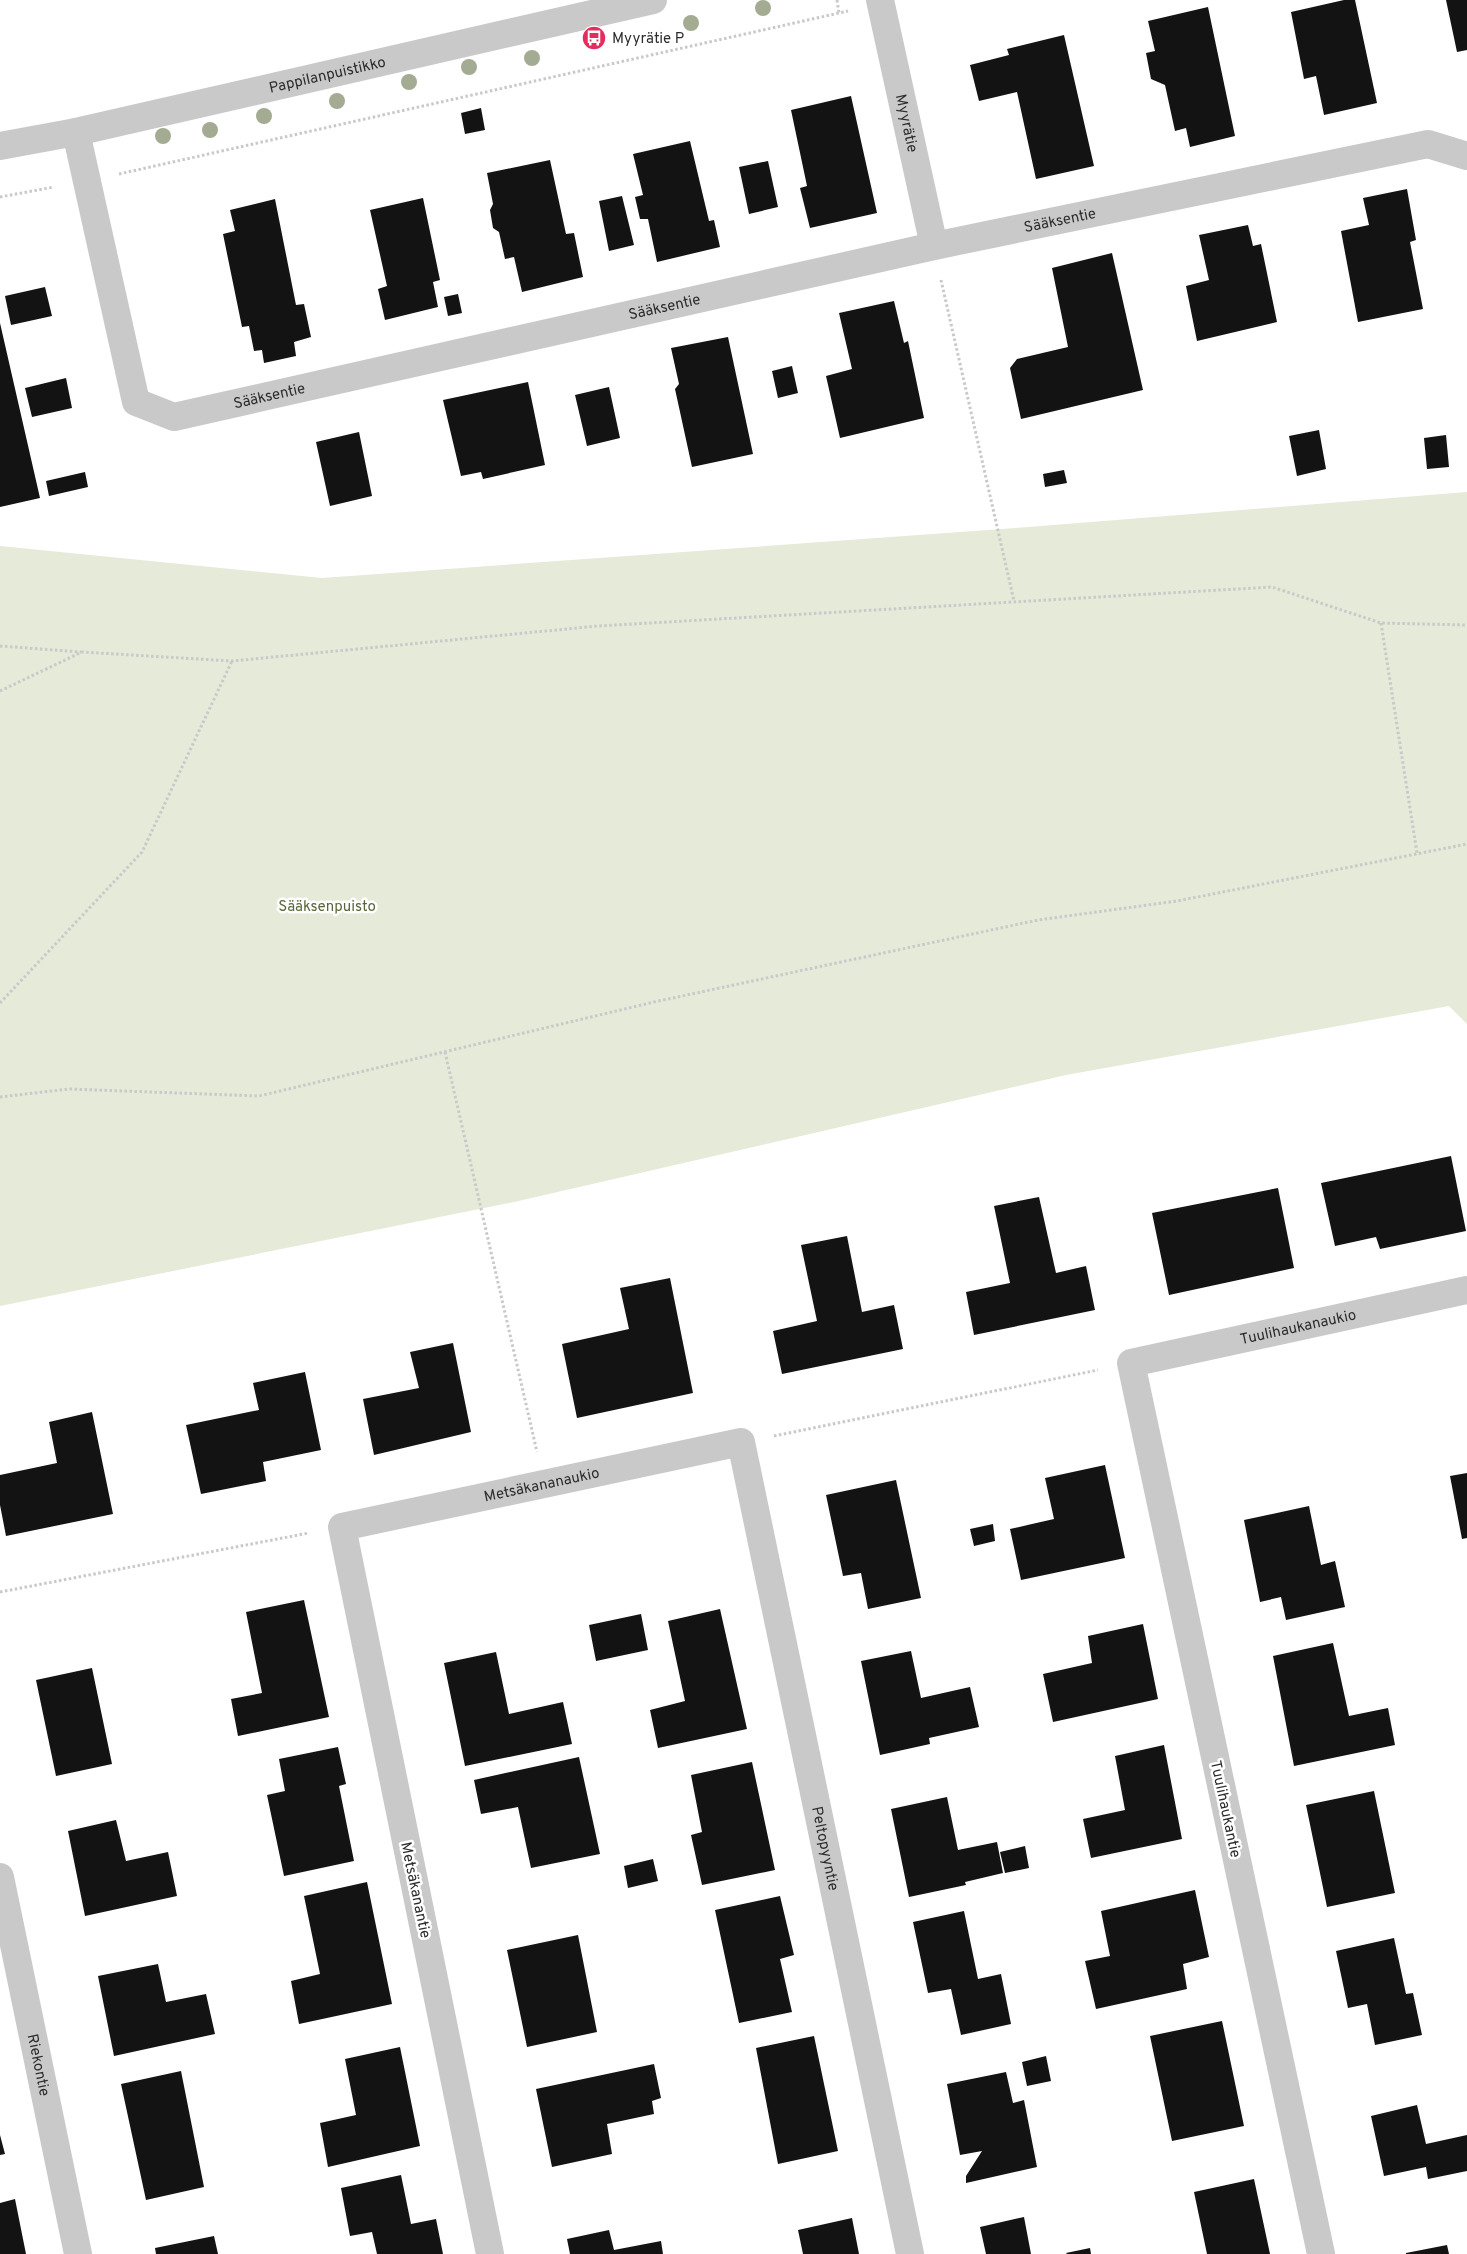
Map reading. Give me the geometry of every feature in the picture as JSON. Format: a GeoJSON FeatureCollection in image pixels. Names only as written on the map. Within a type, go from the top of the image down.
{"type":"FeatureCollection","features":[{"type":"Feature","properties":{"kind":"street","name":"Pappilanpuistikko"},"geometry":{"type":"LineString","coordinates":[[0,146],[76,132],[653,0]]}},
{"type":"Feature","properties":{"kind":"street","name":"Myyrätie"},"geometry":{"type":"LineString","coordinates":[[880,2],[934,246]]}},
{"type":"Feature","properties":{"kind":"street","name":"Sääksentie"},"geometry":{"type":"LineString","coordinates":[[76,132],[136,402],[174,417],[934,246],[1428,144],[1467,156]]}},
{"type":"Feature","properties":{"kind":"street","name":"Tuulihaukanaukio"},"geometry":{"type":"LineString","coordinates":[[1131,1363],[1467,1290]]}},
{"type":"Feature","properties":{"kind":"street","name":"Tuulihaukantie"},"geometry":{"type":"LineString","coordinates":[[1131,1363],[1321,2254]]}},
{"type":"Feature","properties":{"kind":"street","name":"Metsäkananaukio"},"geometry":{"type":"LineString","coordinates":[[342,1527],[742,1442]]}},
{"type":"Feature","properties":{"kind":"street","name":"Peltopyyntie"},"geometry":{"type":"LineString","coordinates":[[742,1442],[910,2254]]}},
{"type":"Feature","properties":{"kind":"street","name":"Metsäkanantie"},"geometry":{"type":"LineString","coordinates":[[342,1527],[490,2254]]}},
{"type":"Feature","properties":{"kind":"street","name":"Riekontie"},"geometry":{"type":"LineString","coordinates":[[0,1876],[78,2254]]}},
{"type":"Feature","properties":{"kind":"path"},"geometry":{"type":"LineString","coordinates":[[837,0],[839,13]]}},
{"type":"Feature","properties":{"kind":"path"},"geometry":{"type":"LineString","coordinates":[[0,197],[88,181],[839,13],[880,2]]}},
{"type":"Feature","properties":{"kind":"path"},"geometry":{"type":"LineString","coordinates":[[934,246],[1014,601]]}},
{"type":"Feature","properties":{"kind":"path"},"geometry":{"type":"LineString","coordinates":[[0,646],[232,661],[598,626],[1272,587],[1381,623],[1467,625]]}},
{"type":"Feature","properties":{"kind":"path"},"geometry":{"type":"LineString","coordinates":[[1381,623],[1417,853]]}},
{"type":"Feature","properties":{"kind":"path"},"geometry":{"type":"LineString","coordinates":[[0,691],[82,652]]}},
{"type":"Feature","properties":{"kind":"path"},"geometry":{"type":"LineString","coordinates":[[0,1003],[142,852],[232,661]]}},
{"type":"Feature","properties":{"kind":"path"},"geometry":{"type":"LineString","coordinates":[[0,1097],[69,1089],[259,1096],[664,1000],[1038,920],[1177,901],[1467,844]]}},
{"type":"Feature","properties":{"kind":"path"},"geometry":{"type":"LineString","coordinates":[[445,1052],[544,1484]]}},
{"type":"Feature","properties":{"kind":"path"},"geometry":{"type":"LineString","coordinates":[[742,1442],[1131,1363]]}},
{"type":"Feature","properties":{"kind":"path"},"geometry":{"type":"LineString","coordinates":[[0,1592],[342,1527]]}},
{"type":"Feature","properties":{"kind":"green space","name":"Sääksenpuisto"},"geometry":{"type":"Polygon","coordinates":[[[1467,492],[1467,1024],[1449,1006],[1066,1075],[514,1202],[0,1306],[0,546],[322,578],[1016,528],[1467,492]]]}},
{"type":"Feature","properties":{"kind":"building"},"geometry":{"type":"Polygon","coordinates":[[[1344,0],[1355,0],[1377,103],[1324,115],[1316,76],[1304,79],[1291,12],[1344,0]]]}},
{"type":"Feature","properties":{"kind":"building"},"geometry":{"type":"Polygon","coordinates":[[[1446,0],[1467,0],[1467,50],[1457,52],[1446,0]]]}},
{"type":"Feature","properties":{"kind":"building"},"geometry":{"type":"Polygon","coordinates":[[[1208,7],[1235,136],[1190,147],[1186,128],[1175,131],[1165,85],[1151,79],[1146,53],[1155,51],[1148,21],[1208,7]]]}},
{"type":"Feature","properties":{"kind":"building"},"geometry":{"type":"Polygon","coordinates":[[[1064,35],[1094,166],[1036,179],[1017,92],[979,101],[970,65],[1009,55],[1007,49],[1064,35]]]}},
{"type":"Feature","properties":{"kind":"building"},"geometry":{"type":"Polygon","coordinates":[[[851,96],[877,213],[810,228],[800,188],[807,186],[791,110],[851,96]]]}},
{"type":"Feature","properties":{"kind":"building"},"geometry":{"type":"Polygon","coordinates":[[[481,108],[485,130],[465,134],[461,113],[481,108]]]}},
{"type":"Feature","properties":{"kind":"building"},"geometry":{"type":"Polygon","coordinates":[[[690,141],[709,221],[714,220],[720,247],[657,262],[648,219],[640,219],[635,197],[643,195],[633,154],[690,141]]]}},
{"type":"Feature","properties":{"kind":"building"},"geometry":{"type":"Polygon","coordinates":[[[550,160],[566,234],[574,233],[583,277],[522,292],[514,257],[505,259],[499,232],[493,228],[490,210],[493,204],[487,173],[550,160]]]}},
{"type":"Feature","properties":{"kind":"building"},"geometry":{"type":"Polygon","coordinates":[[[768,161],[778,207],[749,214],[739,167],[768,161]]]}},
{"type":"Feature","properties":{"kind":"building"},"geometry":{"type":"Polygon","coordinates":[[[1407,189],[1416,240],[1410,242],[1423,309],[1358,322],[1341,231],[1369,225],[1363,198],[1407,189]]]}},
{"type":"Feature","properties":{"kind":"building"},"geometry":{"type":"Polygon","coordinates":[[[622,196],[634,245],[609,251],[599,201],[622,196]]]}},
{"type":"Feature","properties":{"kind":"building"},"geometry":{"type":"Polygon","coordinates":[[[423,198],[440,280],[433,282],[438,307],[385,320],[378,289],[387,286],[370,210],[423,198]]]}},
{"type":"Feature","properties":{"kind":"building"},"geometry":{"type":"Polygon","coordinates":[[[275,199],[296,305],[304,304],[311,337],[294,342],[296,356],[264,363],[262,350],[254,351],[249,326],[242,327],[223,234],[235,231],[230,210],[275,199]]]}},
{"type":"Feature","properties":{"kind":"building"},"geometry":{"type":"Polygon","coordinates":[[[1248,225],[1253,246],[1261,244],[1277,322],[1197,341],[1186,286],[1209,280],[1199,235],[1248,225]]]}},
{"type":"Feature","properties":{"kind":"building"},"geometry":{"type":"Polygon","coordinates":[[[1112,253],[1143,390],[1021,419],[1010,368],[1017,359],[1068,347],[1052,268],[1112,253]]]}},
{"type":"Feature","properties":{"kind":"building"},"geometry":{"type":"Polygon","coordinates":[[[45,287],[52,316],[11,325],[5,296],[45,287]]]}},
{"type":"Feature","properties":{"kind":"building"},"geometry":{"type":"Polygon","coordinates":[[[458,294],[462,313],[448,316],[444,297],[458,294]]]}},
{"type":"Feature","properties":{"kind":"building"},"geometry":{"type":"Polygon","coordinates":[[[894,301],[904,343],[908,341],[924,418],[840,438],[826,376],[852,369],[839,313],[894,301]]]}},
{"type":"Feature","properties":{"kind":"building"},"geometry":{"type":"Polygon","coordinates":[[[0,323],[40,498],[0,507],[0,323]]]}},
{"type":"Feature","properties":{"kind":"building"},"geometry":{"type":"Polygon","coordinates":[[[728,337],[753,454],[692,467],[675,389],[679,384],[671,348],[728,337]]]}},
{"type":"Feature","properties":{"kind":"building"},"geometry":{"type":"Polygon","coordinates":[[[792,366],[798,393],[778,398],[772,371],[792,366]]]}},
{"type":"Feature","properties":{"kind":"building"},"geometry":{"type":"Polygon","coordinates":[[[66,378],[72,408],[32,417],[25,388],[66,378]]]}},
{"type":"Feature","properties":{"kind":"building"},"geometry":{"type":"Polygon","coordinates":[[[528,382],[545,465],[483,479],[481,472],[461,476],[443,400],[528,382]]]}},
{"type":"Feature","properties":{"kind":"building"},"geometry":{"type":"Polygon","coordinates":[[[609,387],[620,438],[587,446],[575,395],[609,387]]]}},
{"type":"Feature","properties":{"kind":"building"},"geometry":{"type":"Polygon","coordinates":[[[1319,430],[1326,469],[1297,476],[1289,436],[1319,430]]]}},
{"type":"Feature","properties":{"kind":"building"},"geometry":{"type":"Polygon","coordinates":[[[359,432],[372,496],[330,506],[316,442],[359,432]]]}},
{"type":"Feature","properties":{"kind":"building"},"geometry":{"type":"Polygon","coordinates":[[[1446,435],[1449,467],[1427,469],[1424,438],[1446,435]]]}},
{"type":"Feature","properties":{"kind":"building"},"geometry":{"type":"Polygon","coordinates":[[[1064,470],[1067,483],[1045,487],[1043,474],[1064,470]]]}},
{"type":"Feature","properties":{"kind":"building"},"geometry":{"type":"Polygon","coordinates":[[[85,472],[88,487],[49,496],[46,481],[85,472]]]}},
{"type":"Feature","properties":{"kind":"building"},"geometry":{"type":"Polygon","coordinates":[[[1451,1156],[1466,1231],[1380,1249],[1376,1237],[1335,1246],[1321,1183],[1451,1156]]]}},
{"type":"Feature","properties":{"kind":"building"},"geometry":{"type":"Polygon","coordinates":[[[1278,1188],[1294,1268],[1169,1295],[1152,1213],[1278,1188]]]}},
{"type":"Feature","properties":{"kind":"building"},"geometry":{"type":"Polygon","coordinates":[[[1039,1197],[1056,1273],[1086,1266],[1095,1310],[974,1335],[966,1292],[1010,1283],[994,1206],[1039,1197]]]}},
{"type":"Feature","properties":{"kind":"building"},"geometry":{"type":"Polygon","coordinates":[[[847,1236],[862,1312],[894,1305],[903,1349],[782,1374],[773,1331],[817,1321],[801,1245],[847,1236]]]}},
{"type":"Feature","properties":{"kind":"building"},"geometry":{"type":"Polygon","coordinates":[[[670,1278],[693,1393],[577,1418],[562,1344],[629,1329],[620,1288],[670,1278]]]}},
{"type":"Feature","properties":{"kind":"building"},"geometry":{"type":"Polygon","coordinates":[[[453,1343],[471,1432],[374,1455],[363,1399],[419,1388],[410,1352],[453,1343]]]}},
{"type":"Feature","properties":{"kind":"building"},"geometry":{"type":"Polygon","coordinates":[[[305,1372],[321,1450],[263,1462],[266,1481],[201,1494],[186,1425],[259,1410],[253,1383],[305,1372]]]}},
{"type":"Feature","properties":{"kind":"building"},"geometry":{"type":"Polygon","coordinates":[[[92,1412],[113,1514],[6,1536],[0,1505],[0,1475],[57,1463],[49,1422],[92,1412]]]}},
{"type":"Feature","properties":{"kind":"building"},"geometry":{"type":"Polygon","coordinates":[[[1105,1465],[1125,1558],[1021,1580],[1010,1529],[1054,1519],[1045,1478],[1105,1465]]]}},
{"type":"Feature","properties":{"kind":"building"},"geometry":{"type":"Polygon","coordinates":[[[1467,1473],[1467,1538],[1462,1539],[1450,1476],[1467,1473]]]}},
{"type":"Feature","properties":{"kind":"building"},"geometry":{"type":"Polygon","coordinates":[[[896,1480],[921,1598],[868,1609],[861,1573],[843,1576],[826,1495],[896,1480]]]}},
{"type":"Feature","properties":{"kind":"building"},"geometry":{"type":"Polygon","coordinates":[[[1309,1506],[1321,1565],[1335,1561],[1345,1607],[1286,1620],[1281,1597],[1260,1602],[1244,1520],[1309,1506]]]}},
{"type":"Feature","properties":{"kind":"building"},"geometry":{"type":"Polygon","coordinates":[[[993,1524],[995,1541],[974,1546],[970,1529],[993,1524]]]}},
{"type":"Feature","properties":{"kind":"building"},"geometry":{"type":"Polygon","coordinates":[[[304,1600],[329,1717],[238,1736],[231,1699],[262,1693],[246,1612],[304,1600]]]}},
{"type":"Feature","properties":{"kind":"building"},"geometry":{"type":"Polygon","coordinates":[[[720,1609],[747,1729],[658,1748],[650,1710],[685,1701],[668,1621],[720,1609]]]}},
{"type":"Feature","properties":{"kind":"building"},"geometry":{"type":"Polygon","coordinates":[[[641,1614],[648,1650],[596,1661],[589,1625],[641,1614]]]}},
{"type":"Feature","properties":{"kind":"building"},"geometry":{"type":"Polygon","coordinates":[[[1143,1624],[1158,1699],[1053,1722],[1043,1674],[1092,1663],[1088,1636],[1143,1624]]]}},
{"type":"Feature","properties":{"kind":"building"},"geometry":{"type":"Polygon","coordinates":[[[1333,1643],[1349,1716],[1388,1708],[1395,1745],[1294,1766],[1273,1656],[1333,1643]]]}},
{"type":"Feature","properties":{"kind":"building"},"geometry":{"type":"Polygon","coordinates":[[[911,1651],[921,1698],[970,1687],[979,1727],[929,1738],[930,1744],[880,1755],[861,1661],[911,1651]]]}},
{"type":"Feature","properties":{"kind":"building"},"geometry":{"type":"Polygon","coordinates":[[[496,1652],[509,1714],[563,1702],[572,1744],[465,1766],[444,1663],[496,1652]]]}},
{"type":"Feature","properties":{"kind":"building"},"geometry":{"type":"Polygon","coordinates":[[[92,1668],[112,1764],[56,1776],[36,1680],[92,1668]]]}},
{"type":"Feature","properties":{"kind":"building"},"geometry":{"type":"Polygon","coordinates":[[[1164,1745],[1182,1839],[1091,1858],[1083,1819],[1125,1810],[1115,1756],[1164,1745]]]}},
{"type":"Feature","properties":{"kind":"building"},"geometry":{"type":"Polygon","coordinates":[[[338,1747],[346,1784],[339,1786],[354,1861],[284,1876],[267,1795],[285,1791],[279,1759],[338,1747]]]}},
{"type":"Feature","properties":{"kind":"building"},"geometry":{"type":"Polygon","coordinates":[[[579,1757],[600,1854],[531,1868],[518,1807],[481,1814],[474,1780],[579,1757]]]}},
{"type":"Feature","properties":{"kind":"building"},"geometry":{"type":"Polygon","coordinates":[[[752,1762],[775,1870],[702,1885],[691,1835],[702,1832],[691,1775],[752,1762]]]}},
{"type":"Feature","properties":{"kind":"building"},"geometry":{"type":"Polygon","coordinates":[[[1374,1791],[1395,1893],[1327,1907],[1306,1805],[1374,1791]]]}},
{"type":"Feature","properties":{"kind":"building"},"geometry":{"type":"Polygon","coordinates":[[[947,1797],[958,1850],[997,1842],[1003,1873],[965,1882],[966,1885],[909,1897],[891,1809],[947,1797]]]}},
{"type":"Feature","properties":{"kind":"building"},"geometry":{"type":"Polygon","coordinates":[[[116,1820],[126,1861],[168,1852],[177,1896],[85,1916],[68,1831],[116,1820]]]}},
{"type":"Feature","properties":{"kind":"building"},"geometry":{"type":"Polygon","coordinates":[[[1025,1846],[1029,1868],[1005,1873],[1000,1852],[1025,1846]]]}},
{"type":"Feature","properties":{"kind":"building"},"geometry":{"type":"Polygon","coordinates":[[[653,1859],[658,1881],[628,1888],[624,1866],[653,1859]]]}},
{"type":"Feature","properties":{"kind":"building"},"geometry":{"type":"Polygon","coordinates":[[[367,1882],[392,2004],[299,2024],[291,1981],[320,1974],[304,1896],[367,1882]]]}},
{"type":"Feature","properties":{"kind":"building"},"geometry":{"type":"Polygon","coordinates":[[[1195,1890],[1209,1957],[1183,1964],[1187,1989],[1096,2009],[1085,1961],[1110,1956],[1101,1911],[1195,1890]]]}},
{"type":"Feature","properties":{"kind":"building"},"geometry":{"type":"Polygon","coordinates":[[[780,1896],[794,1955],[780,1959],[792,2012],[739,2023],[715,1910],[780,1896]]]}},
{"type":"Feature","properties":{"kind":"building"},"geometry":{"type":"Polygon","coordinates":[[[964,1911],[978,1979],[1001,1974],[1011,2024],[961,2035],[951,1989],[928,1993],[913,1922],[964,1911]]]}},
{"type":"Feature","properties":{"kind":"building"},"geometry":{"type":"Polygon","coordinates":[[[578,1935],[597,2032],[527,2047],[507,1950],[578,1935]]]}},
{"type":"Feature","properties":{"kind":"building"},"geometry":{"type":"Polygon","coordinates":[[[1394,1938],[1406,1994],[1413,1993],[1422,2035],[1375,2045],[1367,2004],[1348,2008],[1336,1951],[1394,1938]]]}},
{"type":"Feature","properties":{"kind":"building"},"geometry":{"type":"Polygon","coordinates":[[[158,1964],[166,2002],[206,1994],[215,2034],[114,2056],[98,1976],[158,1964]]]}},
{"type":"Feature","properties":{"kind":"building"},"geometry":{"type":"Polygon","coordinates":[[[1222,2021],[1244,2126],[1172,2141],[1150,2036],[1222,2021]]]}},
{"type":"Feature","properties":{"kind":"building"},"geometry":{"type":"Polygon","coordinates":[[[814,2036],[838,2151],[778,2164],[756,2048],[814,2036]]]}},
{"type":"Feature","properties":{"kind":"building"},"geometry":{"type":"Polygon","coordinates":[[[400,2047],[420,2146],[328,2167],[320,2123],[356,2115],[345,2059],[400,2047]]]}},
{"type":"Feature","properties":{"kind":"building"},"geometry":{"type":"Polygon","coordinates":[[[1046,2056],[1051,2081],[1027,2086],[1022,2062],[1046,2056]]]}},
{"type":"Feature","properties":{"kind":"building"},"geometry":{"type":"Polygon","coordinates":[[[654,2064],[661,2098],[652,2101],[654,2114],[607,2124],[612,2154],[552,2167],[536,2089],[654,2064]]]}},
{"type":"Feature","properties":{"kind":"building"},"geometry":{"type":"Polygon","coordinates":[[[181,2071],[204,2187],[146,2200],[121,2084],[181,2071]]]}},
{"type":"Feature","properties":{"kind":"building"},"geometry":{"type":"Polygon","coordinates":[[[1006,2072],[1013,2103],[1024,2100],[1037,2167],[966,2183],[966,2176],[982,2151],[960,2155],[947,2084],[1006,2072]]]}},
{"type":"Feature","properties":{"kind":"building"},"geometry":{"type":"Polygon","coordinates":[[[1417,2105],[1426,2144],[1467,2135],[1467,2171],[1428,2179],[1426,2167],[1384,2176],[1371,2116],[1417,2105]]]}},
{"type":"Feature","properties":{"kind":"building"},"geometry":{"type":"Polygon","coordinates":[[[0,2135],[5,2154],[0,2155],[0,2135]]]}},
{"type":"Feature","properties":{"kind":"building"},"geometry":{"type":"Polygon","coordinates":[[[401,2175],[411,2224],[436,2219],[443,2254],[377,2254],[372,2232],[350,2236],[341,2188],[401,2175]]]}},
{"type":"Feature","properties":{"kind":"building"},"geometry":{"type":"Polygon","coordinates":[[[1254,2179],[1270,2254],[1207,2254],[1194,2192],[1254,2179]]]}},
{"type":"Feature","properties":{"kind":"building"},"geometry":{"type":"Polygon","coordinates":[[[15,2199],[26,2254],[0,2254],[0,2203],[15,2199]]]}},
{"type":"Feature","properties":{"kind":"building"},"geometry":{"type":"Polygon","coordinates":[[[1024,2217],[1031,2254],[986,2254],[980,2227],[1024,2217]]]}},
{"type":"Feature","properties":{"kind":"building"},"geometry":{"type":"Polygon","coordinates":[[[852,2218],[859,2254],[803,2254],[798,2230],[852,2218]]]}},
{"type":"Feature","properties":{"kind":"building"},"geometry":{"type":"Polygon","coordinates":[[[609,2230],[614,2250],[661,2241],[663,2254],[570,2254],[567,2239],[609,2230]]]}},
{"type":"Feature","properties":{"kind":"building"},"geometry":{"type":"Polygon","coordinates":[[[214,2236],[218,2254],[156,2254],[155,2248],[214,2236]]]}},
{"type":"Feature","properties":{"kind":"building"},"geometry":{"type":"Polygon","coordinates":[[[1447,2245],[1449,2254],[1406,2254],[1406,2253],[1447,2245]]]}},
{"type":"Feature","properties":{"kind":"building"},"geometry":{"type":"Polygon","coordinates":[[[1090,2248],[1091,2254],[1066,2253],[1090,2248]]]}},
{"type":"Feature","properties":{"kind":"place","name":"Myyrätie P"},"geometry":{"type":"Point","coordinates":[594,38]}}]}
